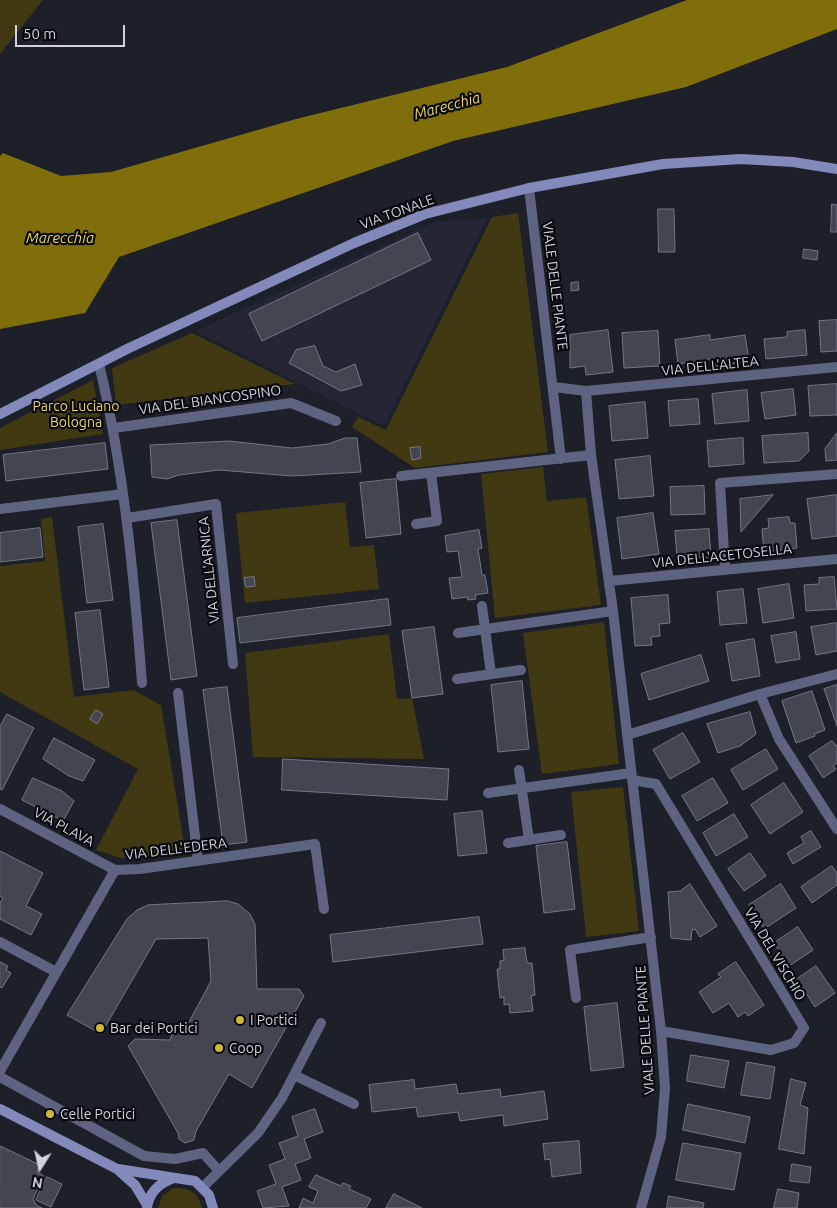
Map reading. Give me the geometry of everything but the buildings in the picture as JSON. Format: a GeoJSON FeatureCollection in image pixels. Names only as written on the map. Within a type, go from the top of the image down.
{"type":"FeatureCollection","features":[{"type":"Feature","properties":{"kind":"street","name":"VIA TONALE"},"geometry":{"type":"LineString","coordinates":[[0,414],[354,242],[425,214],[529,188],[663,164],[704,160],[766,160],[837,168]]}},
{"type":"Feature","properties":{"kind":"street","name":"VIALE DELLE PIANTE"},"geometry":{"type":"LineString","coordinates":[[529,188],[561,459]]}},
{"type":"Feature","properties":{"kind":"street"},"geometry":{"type":"LineString","coordinates":[[100,364],[114,428],[127,518],[142,683]]}},
{"type":"Feature","properties":{"kind":"street","name":"VIA DELL'ALTEA"},"geometry":{"type":"LineString","coordinates":[[586,391],[837,367]]}},
{"type":"Feature","properties":{"kind":"street"},"geometry":{"type":"LineString","coordinates":[[554,387],[586,391]]}},
{"type":"Feature","properties":{"kind":"street","name":"VIALE DELLE PIANTE"},"geometry":{"type":"LineString","coordinates":[[586,391],[591,455],[613,611],[651,937],[665,1088],[661,1137],[641,1208]]}},
{"type":"Feature","properties":{"kind":"street","name":"VIA DEL BIANCOSPINO"},"geometry":{"type":"LineString","coordinates":[[114,428],[291,403],[336,421]]}},
{"type":"Feature","properties":{"kind":"street"},"geometry":{"type":"LineString","coordinates":[[401,476],[591,455]]}},
{"type":"Feature","properties":{"kind":"street"},"geometry":{"type":"LineString","coordinates":[[416,524],[437,521],[431,473]]}},
{"type":"Feature","properties":{"kind":"street"},"geometry":{"type":"LineString","coordinates":[[725,569],[720,483],[837,474]]}},
{"type":"Feature","properties":{"kind":"street"},"geometry":{"type":"LineString","coordinates":[[0,508],[123,494]]}},
{"type":"Feature","properties":{"kind":"street","name":"VIA DELL'ARNICA"},"geometry":{"type":"LineString","coordinates":[[127,518],[216,504],[233,664]]}},
{"type":"Feature","properties":{"kind":"street","name":"VIA DELL'ACETOSELLA"},"geometry":{"type":"LineString","coordinates":[[609,581],[837,558]]}},
{"type":"Feature","properties":{"kind":"street"},"geometry":{"type":"LineString","coordinates":[[482,606],[491,674]]}},
{"type":"Feature","properties":{"kind":"street"},"geometry":{"type":"LineString","coordinates":[[458,633],[613,611]]}},
{"type":"Feature","properties":{"kind":"street"},"geometry":{"type":"LineString","coordinates":[[457,679],[521,670]]}},
{"type":"Feature","properties":{"kind":"street"},"geometry":{"type":"LineString","coordinates":[[627,735],[760,694],[837,674]]}},
{"type":"Feature","properties":{"kind":"street"},"geometry":{"type":"LineString","coordinates":[[178,693],[198,861]]}},
{"type":"Feature","properties":{"kind":"street"},"geometry":{"type":"LineString","coordinates":[[760,694],[779,739],[837,829]]}},
{"type":"Feature","properties":{"kind":"street"},"geometry":{"type":"LineString","coordinates":[[519,770],[529,840]]}},
{"type":"Feature","properties":{"kind":"street"},"geometry":{"type":"LineString","coordinates":[[488,794],[632,777]]}},
{"type":"Feature","properties":{"kind":"street","name":"VIA DEL VISCHIO"},"geometry":{"type":"LineString","coordinates":[[632,777],[656,784],[804,1028],[794,1043],[771,1050],[661,1031]]}},
{"type":"Feature","properties":{"kind":"street","name":"VIA PLAVA"},"geometry":{"type":"LineString","coordinates":[[0,809],[116,870]]}},
{"type":"Feature","properties":{"kind":"street"},"geometry":{"type":"LineString","coordinates":[[508,843],[561,835]]}},
{"type":"Feature","properties":{"kind":"street","name":"VIA DELL'EDERA"},"geometry":{"type":"LineString","coordinates":[[0,1071],[116,870],[140,869],[315,844],[324,909]]}},
{"type":"Feature","properties":{"kind":"street"},"geometry":{"type":"LineString","coordinates":[[576,998],[570,950],[651,937]]}},
{"type":"Feature","properties":{"kind":"street"},"geometry":{"type":"LineString","coordinates":[[0,942],[56,972]]}},
{"type":"Feature","properties":{"kind":"street"},"geometry":{"type":"LineString","coordinates":[[203,1186],[258,1133],[294,1075],[321,1023]]}},
{"type":"Feature","properties":{"kind":"street"},"geometry":{"type":"LineString","coordinates":[[294,1075],[354,1104]]}},
{"type":"Feature","properties":{"kind":"street"},"geometry":{"type":"LineString","coordinates":[[0,1077],[144,1156],[175,1159],[203,1153],[219,1170]]}},
{"type":"Feature","properties":{"kind":"street"},"geometry":{"type":"LineString","coordinates":[[0,1110],[117,1169],[135,1185],[148,1207]]}},
{"type":"Feature","properties":{"kind":"street"},"geometry":{"type":"LineString","coordinates":[[117,1169],[175,1178],[185,1177],[203,1186],[214,1207]]}},
{"type":"Feature","properties":{"kind":"street"},"geometry":{"type":"LineString","coordinates":[[148,1207],[156,1187],[175,1178]]}},
{"type":"Feature","properties":{"kind":"shaded area"},"geometry":{"type":"Polygon","coordinates":[[[487,218],[384,426],[195,331],[435,222],[487,218]]]}},
{"type":"Feature","properties":{"kind":"green space"},"geometry":{"type":"Polygon","coordinates":[[[0,0],[43,0],[0,54],[0,0]]]}},
{"type":"Feature","properties":{"kind":"green space"},"geometry":{"type":"Polygon","coordinates":[[[518,213],[548,452],[415,468],[352,427],[358,417],[386,430],[492,217],[518,213]]]}},
{"type":"Feature","properties":{"kind":"green space"},"geometry":{"type":"Polygon","coordinates":[[[192,333],[295,384],[116,405],[112,368],[192,333]]]}},
{"type":"Feature","properties":{"kind":"green space","name":"Parco Luciano Bologna"},"geometry":{"type":"Polygon","coordinates":[[[93,380],[103,434],[0,450],[0,428],[93,380]]]}},
{"type":"Feature","properties":{"kind":"green space"},"geometry":{"type":"Polygon","coordinates":[[[543,467],[547,501],[586,497],[601,605],[495,618],[481,474],[543,467]]]}},
{"type":"Feature","properties":{"kind":"green space"},"geometry":{"type":"Polygon","coordinates":[[[345,502],[350,547],[374,545],[379,589],[245,603],[236,513],[345,502]]]}},
{"type":"Feature","properties":{"kind":"green space"},"geometry":{"type":"Polygon","coordinates":[[[52,517],[74,697],[133,690],[161,705],[186,855],[121,858],[96,850],[138,769],[0,692],[0,566],[45,561],[41,519],[52,517]]]}},
{"type":"Feature","properties":{"kind":"green space"},"geometry":{"type":"Polygon","coordinates":[[[604,622],[619,764],[542,774],[523,633],[604,622]]]}},
{"type":"Feature","properties":{"kind":"green space"},"geometry":{"type":"Polygon","coordinates":[[[389,634],[397,699],[412,698],[424,759],[253,757],[245,653],[389,634]]]}},
{"type":"Feature","properties":{"kind":"green space"},"geometry":{"type":"Polygon","coordinates":[[[623,787],[639,931],[586,937],[571,792],[623,787]]]}},
{"type":"Feature","properties":{"kind":"green space"},"geometry":{"type":"Polygon","coordinates":[[[174,1188],[192,1192],[198,1198],[202,1208],[158,1208],[162,1196],[174,1188]]]}},
{"type":"Feature","properties":{"kind":"water","name":"Marecchia"},"geometry":{"type":"Polygon","coordinates":[[[687,0],[837,0],[837,29],[686,87],[453,141],[119,257],[85,313],[0,329],[0,156],[3,153],[61,176],[111,172],[296,119],[507,67],[687,0]]]}},
{"type":"Feature","properties":{"kind":"place","name":"I Portici"},"geometry":{"type":"Point","coordinates":[240,1020]}},
{"type":"Feature","properties":{"kind":"place","name":"Bar dei Portici"},"geometry":{"type":"Point","coordinates":[100,1028]}},
{"type":"Feature","properties":{"kind":"place","name":"Coop"},"geometry":{"type":"Point","coordinates":[219,1048]}},
{"type":"Feature","properties":{"kind":"place","name":"Celle Portici"},"geometry":{"type":"Point","coordinates":[50,1114]}}]}
